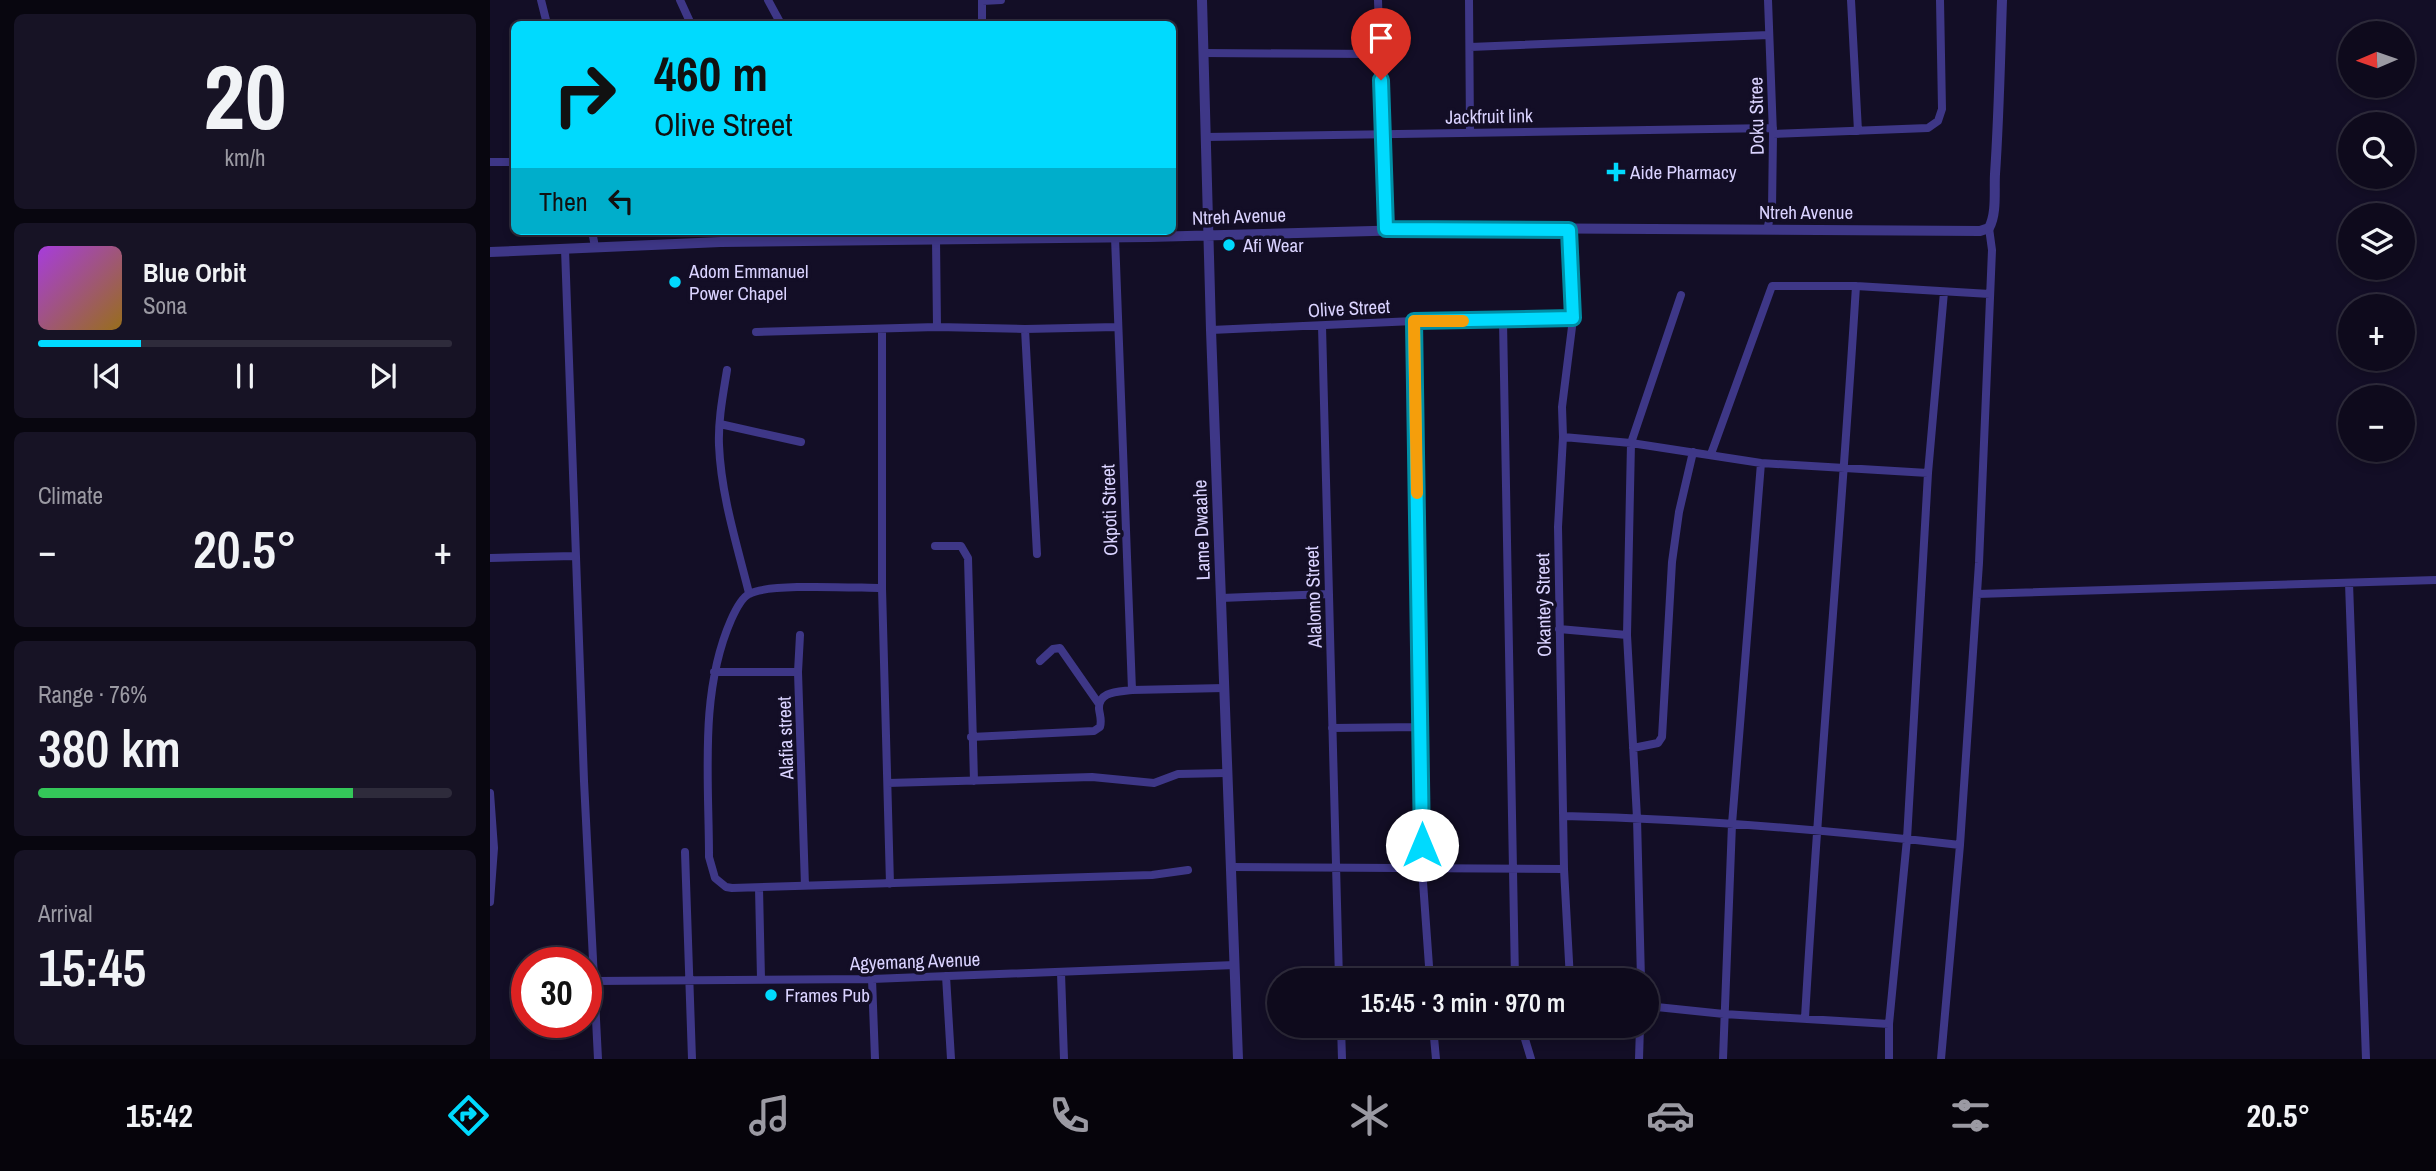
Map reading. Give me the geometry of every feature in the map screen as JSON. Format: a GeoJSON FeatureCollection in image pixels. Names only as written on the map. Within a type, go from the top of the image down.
{"type":"FeatureCollection","features":[{"type":"Feature","properties":{"kind":"street"},"geometry":{"type":"LineString","coordinates":[[541,0],[546,21]]}},
{"type":"Feature","properties":{"kind":"street"},"geometry":{"type":"LineString","coordinates":[[680,0],[690,21]]}},
{"type":"Feature","properties":{"kind":"street"},"geometry":{"type":"LineString","coordinates":[[768,0],[778,21]]}},
{"type":"Feature","properties":{"kind":"street"},"geometry":{"type":"LineString","coordinates":[[982,21],[982,0],[1001,0]]}},
{"type":"Feature","properties":{"kind":"street","name":"Lame Dwaahe"},"geometry":{"type":"LineString","coordinates":[[1202,0],[1226,773],[1238,1059]]}},
{"type":"Feature","properties":{"kind":"street"},"geometry":{"type":"LineString","coordinates":[[1378,0],[1386,229]]}},
{"type":"Feature","properties":{"kind":"street"},"geometry":{"type":"LineString","coordinates":[[1469,0],[1471,132]]}},
{"type":"Feature","properties":{"kind":"street","name":"Doku Stree"},"geometry":{"type":"LineString","coordinates":[[1767,230],[1772,209],[1773,131],[1768,0]]}},
{"type":"Feature","properties":{"kind":"street"},"geometry":{"type":"LineString","coordinates":[[1852,0],[1858,131]]}},
{"type":"Feature","properties":{"kind":"street","name":"Jackfruit link"},"geometry":{"type":"LineString","coordinates":[[1205,137],[1471,132],[1858,131],[1928,128],[1938,121],[1942,109],[1940,0]]}},
{"type":"Feature","properties":{"kind":"street"},"geometry":{"type":"LineString","coordinates":[[1941,1059],[1960,845],[1977,594],[1992,250],[1989,228],[1994,204],[1999,120],[2002,0]]}},
{"type":"Feature","properties":{"kind":"street"},"geometry":{"type":"LineString","coordinates":[[1470,47],[1769,35]]}},
{"type":"Feature","properties":{"kind":"street"},"geometry":{"type":"LineString","coordinates":[[1204,53],[1380,54]]}},
{"type":"Feature","properties":{"kind":"street"},"geometry":{"type":"LineString","coordinates":[[490,162],[511,162]]}},
{"type":"Feature","properties":{"kind":"street","name":"Ntreh Avenue"},"geometry":{"type":"LineString","coordinates":[[490,252],[823,235],[905,235],[936,239],[990,235],[1115,237],[1386,229],[1856,229],[1959,232],[1989,228]]}},
{"type":"Feature","properties":{"kind":"street","name":"Okantey Street"},"geometry":{"type":"LineString","coordinates":[[1569,230],[1573,318],[1562,407],[1558,527],[1564,869],[1569,968]]}},
{"type":"Feature","properties":{"kind":"street"},"geometry":{"type":"LineString","coordinates":[[593,235],[595,247]]}},
{"type":"Feature","properties":{"kind":"street","name":"Okpoti Street"},"geometry":{"type":"LineString","coordinates":[[1115,237],[1132,690]]}},
{"type":"Feature","properties":{"kind":"street"},"geometry":{"type":"LineString","coordinates":[[936,239],[937,327]]}},
{"type":"Feature","properties":{"kind":"street"},"geometry":{"type":"LineString","coordinates":[[565,248],[575,556],[593,947]]}},
{"type":"Feature","properties":{"kind":"street"},"geometry":{"type":"LineString","coordinates":[[1711,454],[1772,286],[1856,286],[1990,294]]}},
{"type":"Feature","properties":{"kind":"street"},"geometry":{"type":"LineString","coordinates":[[1805,1018],[1856,286]]}},
{"type":"Feature","properties":{"kind":"street"},"geometry":{"type":"LineString","coordinates":[[1889,1059],[1889,1024],[1907,839],[1928,473],[1944,292]]}},
{"type":"Feature","properties":{"kind":"street"},"geometry":{"type":"LineString","coordinates":[[1641,968],[1637,818],[1627,635],[1631,443],[1681,295]]}},
{"type":"Feature","properties":{"kind":"street","name":"Olive Street"},"geometry":{"type":"LineString","coordinates":[[1211,330],[1414,321],[1573,318]]}},
{"type":"Feature","properties":{"kind":"street"},"geometry":{"type":"LineString","coordinates":[[1414,321],[1422,869],[1429,968]]}},
{"type":"Feature","properties":{"kind":"street"},"geometry":{"type":"LineString","coordinates":[[1503,321],[1515,968]]}},
{"type":"Feature","properties":{"kind":"street","name":"Alalomo Street"},"geometry":{"type":"LineString","coordinates":[[1322,326],[1339,968]]}},
{"type":"Feature","properties":{"kind":"street"},"geometry":{"type":"LineString","coordinates":[[756,332],[937,327],[1025,330],[1118,327]]}},
{"type":"Feature","properties":{"kind":"street"},"geometry":{"type":"LineString","coordinates":[[882,329],[882,588],[890,884]]}},
{"type":"Feature","properties":{"kind":"street"},"geometry":{"type":"LineString","coordinates":[[1025,330],[1037,554]]}},
{"type":"Feature","properties":{"kind":"street"},"geometry":{"type":"LineString","coordinates":[[727,370],[719,446],[726,491],[749,593]]}},
{"type":"Feature","properties":{"kind":"street"},"geometry":{"type":"LineString","coordinates":[[720,424],[801,442]]}},
{"type":"Feature","properties":{"kind":"street"},"geometry":{"type":"LineString","coordinates":[[1563,437],[1631,443],[1761,463],[1928,473]]}},
{"type":"Feature","properties":{"kind":"street"},"geometry":{"type":"LineString","coordinates":[[1633,748],[1658,743],[1662,737],[1672,562],[1679,512],[1693,452]]}},
{"type":"Feature","properties":{"kind":"street"},"geometry":{"type":"LineString","coordinates":[[1723,1059],[1732,824],[1761,463]]}},
{"type":"Feature","properties":{"kind":"street"},"geometry":{"type":"LineString","coordinates":[[934,546],[961,546],[968,558],[974,781]]}},
{"type":"Feature","properties":{"kind":"street"},"geometry":{"type":"LineString","coordinates":[[490,558],[575,556]]}},
{"type":"Feature","properties":{"kind":"street"},"geometry":{"type":"LineString","coordinates":[[1977,594],[2436,580]]}},
{"type":"Feature","properties":{"kind":"street"},"geometry":{"type":"LineString","coordinates":[[2349,583],[2366,1059]]}},
{"type":"Feature","properties":{"kind":"street"},"geometry":{"type":"LineString","coordinates":[[882,588],[818,587],[749,593],[733,615],[714,672],[709,723],[709,857],[711,871],[720,884],[726,887],[805,887],[1152,875],[1188,870]]}},
{"type":"Feature","properties":{"kind":"street"},"geometry":{"type":"LineString","coordinates":[[1221,598],[1328,594]]}},
{"type":"Feature","properties":{"kind":"street"},"geometry":{"type":"LineString","coordinates":[[1559,629],[1627,635]]}},
{"type":"Feature","properties":{"kind":"street"},"geometry":{"type":"LineString","coordinates":[[797,672],[800,635]]}},
{"type":"Feature","properties":{"kind":"street"},"geometry":{"type":"LineString","coordinates":[[971,737],[1094,731],[1100,727],[1102,722],[1099,704],[1060,648],[1053,649],[1040,661]]}},
{"type":"Feature","properties":{"kind":"street","name":"Alafia street"},"geometry":{"type":"LineString","coordinates":[[714,672],[797,672],[805,887]]}},
{"type":"Feature","properties":{"kind":"street"},"geometry":{"type":"LineString","coordinates":[[1099,704],[1101,697],[1110,692],[1224,688]]}},
{"type":"Feature","properties":{"kind":"street"},"geometry":{"type":"LineString","coordinates":[[1332,728],[1421,727]]}},
{"type":"Feature","properties":{"kind":"street"},"geometry":{"type":"LineString","coordinates":[[888,783],[1092,777],[1153,783],[1178,774],[1226,773]]}},
{"type":"Feature","properties":{"kind":"street"},"geometry":{"type":"LineString","coordinates":[[490,793],[494,848],[490,902]]}},
{"type":"Feature","properties":{"kind":"street"},"geometry":{"type":"LineString","coordinates":[[1564,816],[1816,830],[1960,845]]}},
{"type":"Feature","properties":{"kind":"street"},"geometry":{"type":"LineString","coordinates":[[685,852],[692,1059]]}},
{"type":"Feature","properties":{"kind":"street"},"geometry":{"type":"LineString","coordinates":[[1231,867],[1564,869]]}},
{"type":"Feature","properties":{"kind":"street"},"geometry":{"type":"LineString","coordinates":[[759,888],[761,979]]}},
{"type":"Feature","properties":{"kind":"street","name":"Agyemang Avenue"},"geometry":{"type":"LineString","coordinates":[[602,981],[872,979],[1235,965]]}},
{"type":"Feature","properties":{"kind":"street"},"geometry":{"type":"LineString","coordinates":[[1061,973],[1064,1059]]}},
{"type":"Feature","properties":{"kind":"street"},"geometry":{"type":"LineString","coordinates":[[947,976],[951,1059]]}},
{"type":"Feature","properties":{"kind":"street"},"geometry":{"type":"LineString","coordinates":[[872,979],[875,1059]]}},
{"type":"Feature","properties":{"kind":"street"},"geometry":{"type":"LineString","coordinates":[[1659,1007],[1889,1024]]}},
{"type":"Feature","properties":{"kind":"street"},"geometry":{"type":"LineString","coordinates":[[597,1038],[598,1059]]}},
{"type":"Feature","properties":{"kind":"street"},"geometry":{"type":"LineString","coordinates":[[1341,1038],[1342,1059]]}},
{"type":"Feature","properties":{"kind":"street"},"geometry":{"type":"LineString","coordinates":[[1434,1038],[1436,1059]]}},
{"type":"Feature","properties":{"kind":"street"},"geometry":{"type":"LineString","coordinates":[[1525,1038],[1531,1059]]}},
{"type":"Feature","properties":{"kind":"street"},"geometry":{"type":"LineString","coordinates":[[1639,1059],[1640,1038]]}},
{"type":"Feature","properties":{"kind":"slow traffic"},"geometry":{"type":"LineString","coordinates":[[1417,493],[1414,321],[1463,321]]}},
{"type":"Feature","properties":{"kind":"place","name":"Aide Pharmacy"},"geometry":{"type":"Point","coordinates":[1616,172]}},
{"type":"Feature","properties":{"kind":"place","name":"Afi Wear"},"geometry":{"type":"Point","coordinates":[1229,245]}},
{"type":"Feature","properties":{"kind":"place","name":"Adom Emmanuel Power Chapel"},"geometry":{"type":"Point","coordinates":[675,282]}},
{"type":"Feature","properties":{"kind":"place","name":"Frames Pub"},"geometry":{"type":"Point","coordinates":[771,995]}},
{"type":"Feature","properties":{"kind":"route"},"geometry":{"type":"LineString","coordinates":[[1381,80],[1386,229],[1569,230],[1573,318],[1414,321],[1422,845]]}}]}
